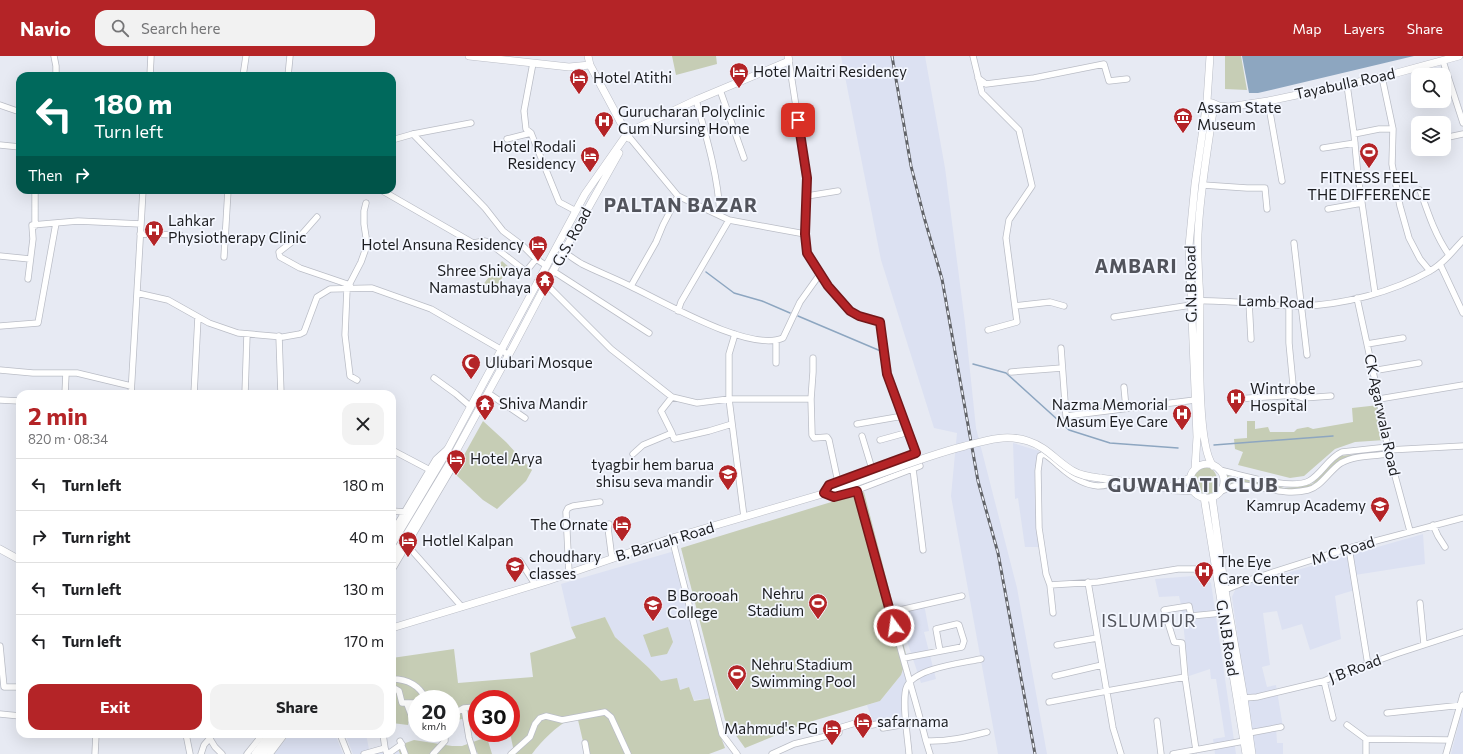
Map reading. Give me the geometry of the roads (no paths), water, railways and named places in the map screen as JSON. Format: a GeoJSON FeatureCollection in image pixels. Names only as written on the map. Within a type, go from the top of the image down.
{"type":"FeatureCollection","features":[{"type":"Feature","properties":{"kind":"main road"},"geometry":{"type":"LineString","coordinates":[[469,56],[569,66],[590,65]]}},
{"type":"Feature","properties":{"kind":"main road"},"geometry":{"type":"LineString","coordinates":[[588,56],[590,65],[628,136]]}},
{"type":"Feature","properties":{"kind":"main road"},"geometry":{"type":"LineString","coordinates":[[1210,56],[1211,102]]}},
{"type":"Feature","properties":{"kind":"main road","name":"Tayabulla Road"},"geometry":{"type":"LineString","coordinates":[[1211,102],[1229,107],[1268,101],[1382,77],[1459,56]]}},
{"type":"Feature","properties":{"kind":"main road","name":"G.S. Road"},"geometry":{"type":"LineString","coordinates":[[445,462],[455,453],[546,284],[557,247],[585,194],[628,136],[637,128],[789,58]]}},
{"type":"Feature","properties":{"kind":"main road","name":"G.N.B Road"},"geometry":{"type":"LineString","coordinates":[[1211,102],[1198,234],[1201,406],[1208,459],[1216,468]]}},
{"type":"Feature","properties":{"kind":"main road","name":"G.N.B Road"},"geometry":{"type":"LineString","coordinates":[[1195,469],[1195,400],[1189,246],[1195,184],[1211,102]]}},
{"type":"Feature","properties":{"kind":"main road","name":"G.S. Road"},"geometry":{"type":"LineString","coordinates":[[445,462],[449,447],[502,350],[550,269],[564,251],[628,136]]}},
{"type":"Feature","properties":{"kind":"main road","name":"B. Baruah Road"},"geometry":{"type":"LineString","coordinates":[[396,627],[535,584],[672,538],[836,490],[936,453],[1000,438],[1013,438],[1029,441],[1046,449],[1074,472],[1116,481]]}},
{"type":"Feature","properties":{"kind":"main road"},"geometry":{"type":"LineString","coordinates":[[396,538],[445,462]]}},
{"type":"Feature","properties":{"kind":"main road"},"geometry":{"type":"LineString","coordinates":[[396,552],[445,462]]}},
{"type":"Feature","properties":{"kind":"main road"},"geometry":{"type":"LineString","coordinates":[[1204,465],[1216,468],[1223,480],[1222,488],[1219,492],[1212,497],[1204,498],[1199,496],[1194,491],[1190,483],[1190,478],[1195,469],[1204,465]]}},
{"type":"Feature","properties":{"kind":"main road"},"geometry":{"type":"LineString","coordinates":[[1168,488],[1190,478]]}},
{"type":"Feature","properties":{"kind":"main road"},"geometry":{"type":"LineString","coordinates":[[1116,481],[1173,490],[1194,491]]}},
{"type":"Feature","properties":{"kind":"main road","name":"G.N.B Road"},"geometry":{"type":"LineString","coordinates":[[1212,497],[1225,590],[1244,698],[1252,754]]}},
{"type":"Feature","properties":{"kind":"main road","name":"G.N.B Road"},"geometry":{"type":"LineString","coordinates":[[1204,498],[1246,754]]}},
{"type":"Feature","properties":{"kind":"main road"},"geometry":{"type":"LineString","coordinates":[[0,549],[16,558]]}},
{"type":"Feature","properties":{"kind":"main road"},"geometry":{"type":"LineString","coordinates":[[255,754],[267,738]]}},
{"type":"Feature","properties":{"kind":"main road"},"geometry":{"type":"LineString","coordinates":[[263,754],[276,738]]}},
{"type":"Feature","properties":{"kind":"street"},"geometry":{"type":"LineString","coordinates":[[54,56],[56,72]]}},
{"type":"Feature","properties":{"kind":"street"},"geometry":{"type":"LineString","coordinates":[[150,72],[151,56]]}},
{"type":"Feature","properties":{"kind":"street"},"geometry":{"type":"LineString","coordinates":[[244,72],[246,56]]}},
{"type":"Feature","properties":{"kind":"street"},"geometry":{"type":"LineString","coordinates":[[288,72],[290,56]]}},
{"type":"Feature","properties":{"kind":"street"},"geometry":{"type":"LineString","coordinates":[[973,56],[982,93],[1019,130],[1032,186],[1009,220],[1006,238],[1017,322],[988,330]]}},
{"type":"Feature","properties":{"kind":"street"},"geometry":{"type":"LineString","coordinates":[[789,58],[807,178],[805,234],[807,253],[828,286],[850,311],[859,316],[880,322],[887,374],[909,432],[916,453],[920,466],[857,491],[834,497],[824,493],[829,485],[916,453]]}},
{"type":"Feature","properties":{"kind":"street"},"geometry":{"type":"LineString","coordinates":[[1443,61],[1463,123]]}},
{"type":"Feature","properties":{"kind":"street"},"geometry":{"type":"LineString","coordinates":[[533,63],[524,111],[526,129],[531,133],[559,202],[576,211]]}},
{"type":"Feature","properties":{"kind":"street"},"geometry":{"type":"LineString","coordinates":[[978,78],[986,84],[1034,78],[1104,64],[1109,81],[1127,79]]}},
{"type":"Feature","properties":{"kind":"street"},"geometry":{"type":"LineString","coordinates":[[1382,77],[1393,129],[1392,164],[1400,206],[1409,238],[1420,259],[1430,271]]}},
{"type":"Feature","properties":{"kind":"street"},"geometry":{"type":"LineString","coordinates":[[1347,85],[1358,176],[1375,293]]}},
{"type":"Feature","properties":{"kind":"street"},"geometry":{"type":"LineString","coordinates":[[720,90],[744,158]]}},
{"type":"Feature","properties":{"kind":"street"},"geometry":{"type":"LineString","coordinates":[[696,100],[715,168],[719,193],[720,215]]}},
{"type":"Feature","properties":{"kind":"street"},"geometry":{"type":"LineString","coordinates":[[1268,101],[1282,181]]}},
{"type":"Feature","properties":{"kind":"street"},"geometry":{"type":"LineString","coordinates":[[0,105],[16,111]]}},
{"type":"Feature","properties":{"kind":"street"},"geometry":{"type":"LineString","coordinates":[[396,139],[413,134],[471,123]]}},
{"type":"Feature","properties":{"kind":"street"},"geometry":{"type":"LineString","coordinates":[[1354,134],[1379,129],[1393,129]]}},
{"type":"Feature","properties":{"kind":"street"},"geometry":{"type":"LineString","coordinates":[[507,139],[531,133]]}},
{"type":"Feature","properties":{"kind":"street"},"geometry":{"type":"LineString","coordinates":[[413,134],[485,208],[503,231],[523,246],[536,259],[649,333]]}},
{"type":"Feature","properties":{"kind":"street"},"geometry":{"type":"LineString","coordinates":[[1451,137],[1463,134]]}},
{"type":"Feature","properties":{"kind":"street"},"geometry":{"type":"LineString","coordinates":[[628,136],[678,196],[730,220],[805,234]]}},
{"type":"Feature","properties":{"kind":"street"},"geometry":{"type":"LineString","coordinates":[[1323,148],[1355,143]]}},
{"type":"Feature","properties":{"kind":"street"},"geometry":{"type":"LineString","coordinates":[[0,145],[16,147]]}},
{"type":"Feature","properties":{"kind":"street"},"geometry":{"type":"LineString","coordinates":[[1203,185],[1264,188],[1267,209]]}},
{"type":"Feature","properties":{"kind":"street"},"geometry":{"type":"LineString","coordinates":[[1420,190],[1429,218],[1442,245],[1449,255]]}},
{"type":"Feature","properties":{"kind":"street"},"geometry":{"type":"LineString","coordinates":[[807,196],[838,191]]}},
{"type":"Feature","properties":{"kind":"street"},"geometry":{"type":"LineString","coordinates":[[35,194],[35,226]]}},
{"type":"Feature","properties":{"kind":"street"},"geometry":{"type":"LineString","coordinates":[[131,390],[143,194]]}},
{"type":"Feature","properties":{"kind":"street"},"geometry":{"type":"LineString","coordinates":[[224,257],[228,194]]}},
{"type":"Feature","properties":{"kind":"street"},"geometry":{"type":"LineString","coordinates":[[388,194],[473,243],[488,242],[524,270],[528,270],[536,259]]}},
{"type":"Feature","properties":{"kind":"street"},"geometry":{"type":"LineString","coordinates":[[630,286],[656,242],[662,226],[678,196]]}},
{"type":"Feature","properties":{"kind":"street"},"geometry":{"type":"LineString","coordinates":[[357,380],[350,376],[344,335],[348,287],[361,262],[366,248],[364,211],[366,203]]}},
{"type":"Feature","properties":{"kind":"street"},"geometry":{"type":"LineString","coordinates":[[1328,210],[1362,203]]}},
{"type":"Feature","properties":{"kind":"street"},"geometry":{"type":"LineString","coordinates":[[317,217],[302,234],[279,252],[280,257],[300,268],[348,287]]}},
{"type":"Feature","properties":{"kind":"street"},"geometry":{"type":"LineString","coordinates":[[678,311],[681,302],[730,220]]}},
{"type":"Feature","properties":{"kind":"street"},"geometry":{"type":"LineString","coordinates":[[28,279],[33,239],[32,225],[78,222],[141,224]]}},
{"type":"Feature","properties":{"kind":"street"},"geometry":{"type":"LineString","coordinates":[[0,326],[38,322],[56,223]]}},
{"type":"Feature","properties":{"kind":"street"},"geometry":{"type":"LineString","coordinates":[[140,234],[180,235]]}},
{"type":"Feature","properties":{"kind":"street","name":"Lamb Road"},"geometry":{"type":"LineString","coordinates":[[1114,317],[1200,301],[1249,302],[1302,306],[1340,302],[1394,288],[1430,271],[1440,264],[1463,240]]}},
{"type":"Feature","properties":{"kind":"street"},"geometry":{"type":"LineString","coordinates":[[1294,243],[1308,355]]}},
{"type":"Feature","properties":{"kind":"street"},"geometry":{"type":"LineString","coordinates":[[557,247],[581,264],[720,330],[765,341],[776,341],[783,338],[800,302],[820,274]]}},
{"type":"Feature","properties":{"kind":"street"},"geometry":{"type":"LineString","coordinates":[[0,256],[30,259]]}},
{"type":"Feature","properties":{"kind":"street"},"geometry":{"type":"LineString","coordinates":[[1440,264],[1463,313]]}},
{"type":"Feature","properties":{"kind":"street"},"geometry":{"type":"LineString","coordinates":[[546,284],[611,349],[672,397],[697,403],[729,399],[811,399]]}},
{"type":"Feature","properties":{"kind":"street"},"geometry":{"type":"LineString","coordinates":[[137,293],[168,300],[198,317],[238,333],[279,336],[300,334],[304,332],[317,297],[330,289],[348,287],[372,288],[431,309],[502,350],[508,356]]}},
{"type":"Feature","properties":{"kind":"street","name":"CK Agarwala Road"},"geometry":{"type":"LineString","coordinates":[[1357,298],[1389,450],[1410,531]]}},
{"type":"Feature","properties":{"kind":"street"},"geometry":{"type":"LineString","coordinates":[[1015,306],[1050,302],[1064,306]]}},
{"type":"Feature","properties":{"kind":"street"},"geometry":{"type":"LineString","coordinates":[[1249,302],[1251,339]]}},
{"type":"Feature","properties":{"kind":"street"},"geometry":{"type":"LineString","coordinates":[[1289,305],[1289,343],[1294,395]]}},
{"type":"Feature","properties":{"kind":"street"},"geometry":{"type":"LineString","coordinates":[[194,390],[198,317]]}},
{"type":"Feature","properties":{"kind":"street"},"geometry":{"type":"LineString","coordinates":[[246,390],[247,334]]}},
{"type":"Feature","properties":{"kind":"street"},"geometry":{"type":"LineString","coordinates":[[735,334],[729,354],[729,399],[744,517]]}},
{"type":"Feature","properties":{"kind":"street"},"geometry":{"type":"LineString","coordinates":[[279,336],[280,390]]}},
{"type":"Feature","properties":{"kind":"street"},"geometry":{"type":"LineString","coordinates":[[1367,344],[1403,338]]}},
{"type":"Feature","properties":{"kind":"street"},"geometry":{"type":"LineString","coordinates":[[776,341],[776,363]]}},
{"type":"Feature","properties":{"kind":"street"},"geometry":{"type":"LineString","coordinates":[[1061,348],[1066,416],[1195,400]]}},
{"type":"Feature","properties":{"kind":"street"},"geometry":{"type":"LineString","coordinates":[[813,358],[811,399],[812,435],[814,438],[827,438],[829,440],[838,482]]}},
{"type":"Feature","properties":{"kind":"street"},"geometry":{"type":"LineString","coordinates":[[1372,371],[1419,364]]}},
{"type":"Feature","properties":{"kind":"street"},"geometry":{"type":"LineString","coordinates":[[1011,372],[1062,368]]}},
{"type":"Feature","properties":{"kind":"street"},"geometry":{"type":"LineString","coordinates":[[0,370],[89,375],[131,386]]}},
{"type":"Feature","properties":{"kind":"street"},"geometry":{"type":"LineString","coordinates":[[65,390],[66,373]]}},
{"type":"Feature","properties":{"kind":"street"},"geometry":{"type":"LineString","coordinates":[[434,378],[471,407]]}},
{"type":"Feature","properties":{"kind":"street"},"geometry":{"type":"LineString","coordinates":[[1379,399],[1463,385]]}},
{"type":"Feature","properties":{"kind":"street"},"geometry":{"type":"LineString","coordinates":[[1124,388],[1126,408]]}},
{"type":"Feature","properties":{"kind":"street"},"geometry":{"type":"LineString","coordinates":[[488,393],[525,418]]}},
{"type":"Feature","properties":{"kind":"street"},"geometry":{"type":"LineString","coordinates":[[1235,399],[1294,395],[1303,398],[1331,396]]}},
{"type":"Feature","properties":{"kind":"street"},"geometry":{"type":"LineString","coordinates":[[672,397],[661,411],[674,438],[709,431],[732,424]]}},
{"type":"Feature","properties":{"kind":"street"},"geometry":{"type":"LineString","coordinates":[[0,400],[16,401]]}},
{"type":"Feature","properties":{"kind":"street"},"geometry":{"type":"LineString","coordinates":[[857,424],[903,416]]}},
{"type":"Feature","properties":{"kind":"street"},"geometry":{"type":"LineString","coordinates":[[880,440],[909,432]]}},
{"type":"Feature","properties":{"kind":"street"},"geometry":{"type":"LineString","coordinates":[[633,454],[644,445],[672,433]]}},
{"type":"Feature","properties":{"kind":"street"},"geometry":{"type":"LineString","coordinates":[[862,436],[872,469]]}},
{"type":"Feature","properties":{"kind":"street"},"geometry":{"type":"LineString","coordinates":[[1216,468],[1286,484],[1302,483],[1313,478],[1336,455],[1348,452],[1463,446]]}},
{"type":"Feature","properties":{"kind":"street"},"geometry":{"type":"LineString","coordinates":[[396,527],[436,459],[449,447]]}},
{"type":"Feature","properties":{"kind":"street"},"geometry":{"type":"LineString","coordinates":[[1219,492],[1234,486],[1278,492],[1307,490],[1318,485],[1335,468],[1348,459],[1389,450]]}},
{"type":"Feature","properties":{"kind":"street"},"geometry":{"type":"LineString","coordinates":[[396,452],[430,470]]}},
{"type":"Feature","properties":{"kind":"street"},"geometry":{"type":"LineString","coordinates":[[396,563],[454,465],[455,453]]}},
{"type":"Feature","properties":{"kind":"street"},"geometry":{"type":"LineString","coordinates":[[1053,613],[1050,585],[1046,574],[1039,528],[1038,471],[1040,456],[1044,454],[1048,456],[1062,469],[1085,483],[1108,486],[1116,481]]}},
{"type":"Feature","properties":{"kind":"street"},"geometry":{"type":"LineString","coordinates":[[912,469],[923,550]]}},
{"type":"Feature","properties":{"kind":"street"},"geometry":{"type":"LineString","coordinates":[[857,491],[911,681],[930,754]]}},
{"type":"Feature","properties":{"kind":"street"},"geometry":{"type":"LineString","coordinates":[[569,573],[566,512],[568,508],[573,506],[600,502]]}},
{"type":"Feature","properties":{"kind":"street"},"geometry":{"type":"LineString","coordinates":[[396,511],[405,512]]}},
{"type":"Feature","properties":{"kind":"street","name":"M C Road"},"geometry":{"type":"LineString","coordinates":[[1225,590],[1252,579],[1349,548],[1463,518]]}},
{"type":"Feature","properties":{"kind":"street"},"geometry":{"type":"LineString","coordinates":[[609,524],[608,528],[612,559]]}},
{"type":"Feature","properties":{"kind":"street"},"geometry":{"type":"LineString","coordinates":[[1434,525],[1438,536],[1445,547]]}},
{"type":"Feature","properties":{"kind":"street"},"geometry":{"type":"LineString","coordinates":[[672,538],[722,734],[736,754]]}},
{"type":"Feature","properties":{"kind":"street"},"geometry":{"type":"LineString","coordinates":[[407,545],[462,607]]}},
{"type":"Feature","properties":{"kind":"street"},"geometry":{"type":"LineString","coordinates":[[1349,548],[1368,665]]}},
{"type":"Feature","properties":{"kind":"street"},"geometry":{"type":"LineString","coordinates":[[520,561],[535,584]]}},
{"type":"Feature","properties":{"kind":"street"},"geometry":{"type":"LineString","coordinates":[[1050,585],[1088,582],[1178,569],[1216,569]]}},
{"type":"Feature","properties":{"kind":"street"},"geometry":{"type":"LineString","coordinates":[[1088,582],[1113,728],[1121,754]]}},
{"type":"Feature","properties":{"kind":"street"},"geometry":{"type":"LineString","coordinates":[[891,612],[962,596]]}},
{"type":"Feature","properties":{"kind":"street"},"geometry":{"type":"LineString","coordinates":[[1420,603],[1424,644]]}},
{"type":"Feature","properties":{"kind":"street"},"geometry":{"type":"LineString","coordinates":[[1196,750],[1185,677],[1182,643],[1174,642],[1164,610],[1189,606],[1191,616],[1222,613]]}},
{"type":"Feature","properties":{"kind":"street"},"geometry":{"type":"LineString","coordinates":[[904,658],[940,651],[962,646],[964,644],[959,625],[957,624],[936,629],[940,651]]}},
{"type":"Feature","properties":{"kind":"street","name":"J B Road"},"geometry":{"type":"LineString","coordinates":[[1244,698],[1257,697],[1324,682],[1337,675],[1424,644],[1463,632]]}},
{"type":"Feature","properties":{"kind":"street"},"geometry":{"type":"LineString","coordinates":[[1057,645],[1097,638]]}},
{"type":"Feature","properties":{"kind":"street"},"geometry":{"type":"LineString","coordinates":[[0,646],[2,687],[16,687]]}},
{"type":"Feature","properties":{"kind":"street"},"geometry":{"type":"LineString","coordinates":[[909,754],[904,697],[907,686],[911,681],[925,671],[980,659]]}},
{"type":"Feature","properties":{"kind":"street"},"geometry":{"type":"LineString","coordinates":[[1055,676],[1102,665]]}},
{"type":"Feature","properties":{"kind":"street"},"geometry":{"type":"LineString","coordinates":[[1049,702],[1106,690],[1185,677]]}},
{"type":"Feature","properties":{"kind":"street"},"geometry":{"type":"LineString","coordinates":[[396,679],[411,683],[420,690]]}},
{"type":"Feature","properties":{"kind":"street"},"geometry":{"type":"LineString","coordinates":[[1324,682],[1333,718]]}},
{"type":"Feature","properties":{"kind":"street"},"geometry":{"type":"LineString","coordinates":[[396,690],[402,703],[407,704]]}},
{"type":"Feature","properties":{"kind":"street"},"geometry":{"type":"LineString","coordinates":[[1446,754],[1462,705],[1463,695]]}},
{"type":"Feature","properties":{"kind":"street"},"geometry":{"type":"LineString","coordinates":[[1387,713],[1462,705]]}},
{"type":"Feature","properties":{"kind":"street"},"geometry":{"type":"LineString","coordinates":[[464,708],[469,738],[474,754]]}},
{"type":"Feature","properties":{"kind":"street"},"geometry":{"type":"LineString","coordinates":[[460,710],[468,708]]}},
{"type":"Feature","properties":{"kind":"street"},"geometry":{"type":"LineString","coordinates":[[511,754],[530,737],[535,724],[540,718],[546,716],[562,720],[605,712],[611,717],[628,754]]}},
{"type":"Feature","properties":{"kind":"street"},"geometry":{"type":"LineString","coordinates":[[0,714],[16,716]]}},
{"type":"Feature","properties":{"kind":"street"},"geometry":{"type":"LineString","coordinates":[[772,754],[794,744],[839,733],[839,728],[862,721],[869,721],[872,725],[882,722],[883,728],[906,724]]}},
{"type":"Feature","properties":{"kind":"street"},"geometry":{"type":"LineString","coordinates":[[1156,721],[1161,754]]}},
{"type":"Feature","properties":{"kind":"street"},"geometry":{"type":"LineString","coordinates":[[1347,725],[1366,739],[1450,740]]}},
{"type":"Feature","properties":{"kind":"street"},"geometry":{"type":"LineString","coordinates":[[1249,732],[1281,727]]}},
{"type":"Feature","properties":{"kind":"street"},"geometry":{"type":"LineString","coordinates":[[926,741],[940,742],[987,732]]}},
{"type":"Feature","properties":{"kind":"street"},"geometry":{"type":"LineString","coordinates":[[95,754],[96,738]]}},
{"type":"Feature","properties":{"kind":"street"},"geometry":{"type":"LineString","coordinates":[[187,738],[190,754]]}},
{"type":"Feature","properties":{"kind":"street"},"geometry":{"type":"LineString","coordinates":[[201,754],[208,738]]}},
{"type":"Feature","properties":{"kind":"street"},"geometry":{"type":"LineString","coordinates":[[210,738],[215,747],[222,754]]}},
{"type":"Feature","properties":{"kind":"street"},"geometry":{"type":"LineString","coordinates":[[247,754],[260,738]]}},
{"type":"Feature","properties":{"kind":"street"},"geometry":{"type":"LineString","coordinates":[[270,754],[282,738]]}},
{"type":"Feature","properties":{"kind":"street"},"geometry":{"type":"LineString","coordinates":[[342,738],[348,754]]}},
{"type":"Feature","properties":{"kind":"street"},"geometry":{"type":"LineString","coordinates":[[384,738],[387,752]]}},
{"type":"Feature","properties":{"kind":"street"},"geometry":{"type":"LineString","coordinates":[[1366,739],[1366,754]]}},
{"type":"Feature","properties":{"kind":"street"},"geometry":{"type":"LineString","coordinates":[[1173,754],[1244,741]]}},
{"type":"Feature","properties":{"kind":"street"},"geometry":{"type":"LineString","coordinates":[[364,754],[387,752],[401,742],[405,754]]}},
{"type":"Feature","properties":{"kind":"street"},"geometry":{"type":"LineString","coordinates":[[433,754],[445,742]]}},
{"type":"Feature","properties":{"kind":"street"},"geometry":{"type":"LineString","coordinates":[[585,743],[587,754]]}},
{"type":"Feature","properties":{"kind":"water"},"geometry":{"type":"Polygon","coordinates":[[[1242,56],[1414,56],[1258,93],[1249,93],[1242,56]]]}},
{"type":"Feature","properties":{"kind":"waterway"},"geometry":{"type":"LineString","coordinates":[[706,272],[734,293],[762,301],[790,313]]}},
{"type":"Feature","properties":{"kind":"waterway"},"geometry":{"type":"LineString","coordinates":[[798,316],[883,352]]}},
{"type":"Feature","properties":{"kind":"waterway"},"geometry":{"type":"LineString","coordinates":[[973,364],[1006,373],[1069,430],[1110,443],[1178,448]]}},
{"type":"Feature","properties":{"kind":"waterway"},"geometry":{"type":"LineString","coordinates":[[1214,445],[1333,436]]}},
{"type":"Feature","properties":{"kind":"railway"},"geometry":{"type":"LineString","coordinates":[[892,56],[911,166],[942,279],[978,481],[998,553],[1035,754]]}},
{"type":"Feature","properties":{"kind":"place","name":"Hotel Maitri Residency"},"geometry":{"type":"Point","coordinates":[739,89]}},
{"type":"Feature","properties":{"kind":"place","name":"Hotel Atithi"},"geometry":{"type":"Point","coordinates":[579,95]}},
{"type":"Feature","properties":{"kind":"place","name":"Assam State Museum"},"geometry":{"type":"Point","coordinates":[1183,134]}},
{"type":"Feature","properties":{"kind":"place","name":"Gurucharan Polyclinic Cum Nursing Home"},"geometry":{"type":"Point","coordinates":[604,138]}},
{"type":"Feature","properties":{"kind":"place","name":"FITNESS FEEL THE DIFFERENCE"},"geometry":{"type":"Point","coordinates":[1369,169]}},
{"type":"Feature","properties":{"kind":"place","name":"Hotel Rodali Residency"},"geometry":{"type":"Point","coordinates":[590,173]}},
{"type":"Feature","properties":{"kind":"place","name":"Lahkar Physiotherapy Clinic"},"geometry":{"type":"Point","coordinates":[154,247]}},
{"type":"Feature","properties":{"kind":"place","name":"Hotel Ansuna Residency"},"geometry":{"type":"Point","coordinates":[538,262]}},
{"type":"Feature","properties":{"kind":"place","name":"Shree Shivaya Namastubhaya"},"geometry":{"type":"Point","coordinates":[545,297]}},
{"type":"Feature","properties":{"kind":"place","name":"Ulubari Mosque"},"geometry":{"type":"Point","coordinates":[471,380]}},
{"type":"Feature","properties":{"kind":"place","name":"Wintrobe Hospital"},"geometry":{"type":"Point","coordinates":[1236,415]}},
{"type":"Feature","properties":{"kind":"place","name":"Shiva Mandir"},"geometry":{"type":"Point","coordinates":[485,421]}},
{"type":"Feature","properties":{"kind":"place","name":"Nazma Memorial Masum Eye Care"},"geometry":{"type":"Point","coordinates":[1182,431]}},
{"type":"Feature","properties":{"kind":"place","name":"Hotel Arya"},"geometry":{"type":"Point","coordinates":[456,476]}},
{"type":"Feature","properties":{"kind":"place","name":"tyagbir hem barua shisu seva mandir"},"geometry":{"type":"Point","coordinates":[728,491]}},
{"type":"Feature","properties":{"kind":"place","name":"Kamrup Academy"},"geometry":{"type":"Point","coordinates":[1380,523]}},
{"type":"Feature","properties":{"kind":"place","name":"The Ornate"},"geometry":{"type":"Point","coordinates":[622,542]}},
{"type":"Feature","properties":{"kind":"place","name":"Hotlel Kalpan"},"geometry":{"type":"Point","coordinates":[408,558]}},
{"type":"Feature","properties":{"kind":"place","name":"choudhary classes"},"geometry":{"type":"Point","coordinates":[515,583]}},
{"type":"Feature","properties":{"kind":"place","name":"The Eye Care Center"},"geometry":{"type":"Point","coordinates":[1204,588]}},
{"type":"Feature","properties":{"kind":"place","name":"Nehru Stadium"},"geometry":{"type":"Point","coordinates":[818,620]}},
{"type":"Feature","properties":{"kind":"place","name":"B Borooah College"},"geometry":{"type":"Point","coordinates":[653,622]}},
{"type":"Feature","properties":{"kind":"place","name":"Nehru Stadium Swimming Pool"},"geometry":{"type":"Point","coordinates":[737,691]}},
{"type":"Feature","properties":{"kind":"place","name":"safarnama"},"geometry":{"type":"Point","coordinates":[863,739]}},
{"type":"Feature","properties":{"kind":"place","name":"Mahmud's PG"},"geometry":{"type":"Point","coordinates":[832,746]}},
{"type":"Feature","properties":{"kind":"district","name":"PALTAN BAZAR"},"geometry":{"type":"Point","coordinates":[681,205]}},
{"type":"Feature","properties":{"kind":"district","name":"AMBARI"},"geometry":{"type":"Point","coordinates":[1136,266]}},
{"type":"Feature","properties":{"kind":"district","name":"GUWAHATI CLUB"},"geometry":{"type":"Point","coordinates":[1193,485]}},
{"type":"Feature","properties":{"kind":"district","name":"ISLUMPUR"},"geometry":{"type":"Point","coordinates":[1149,621]}}]}
